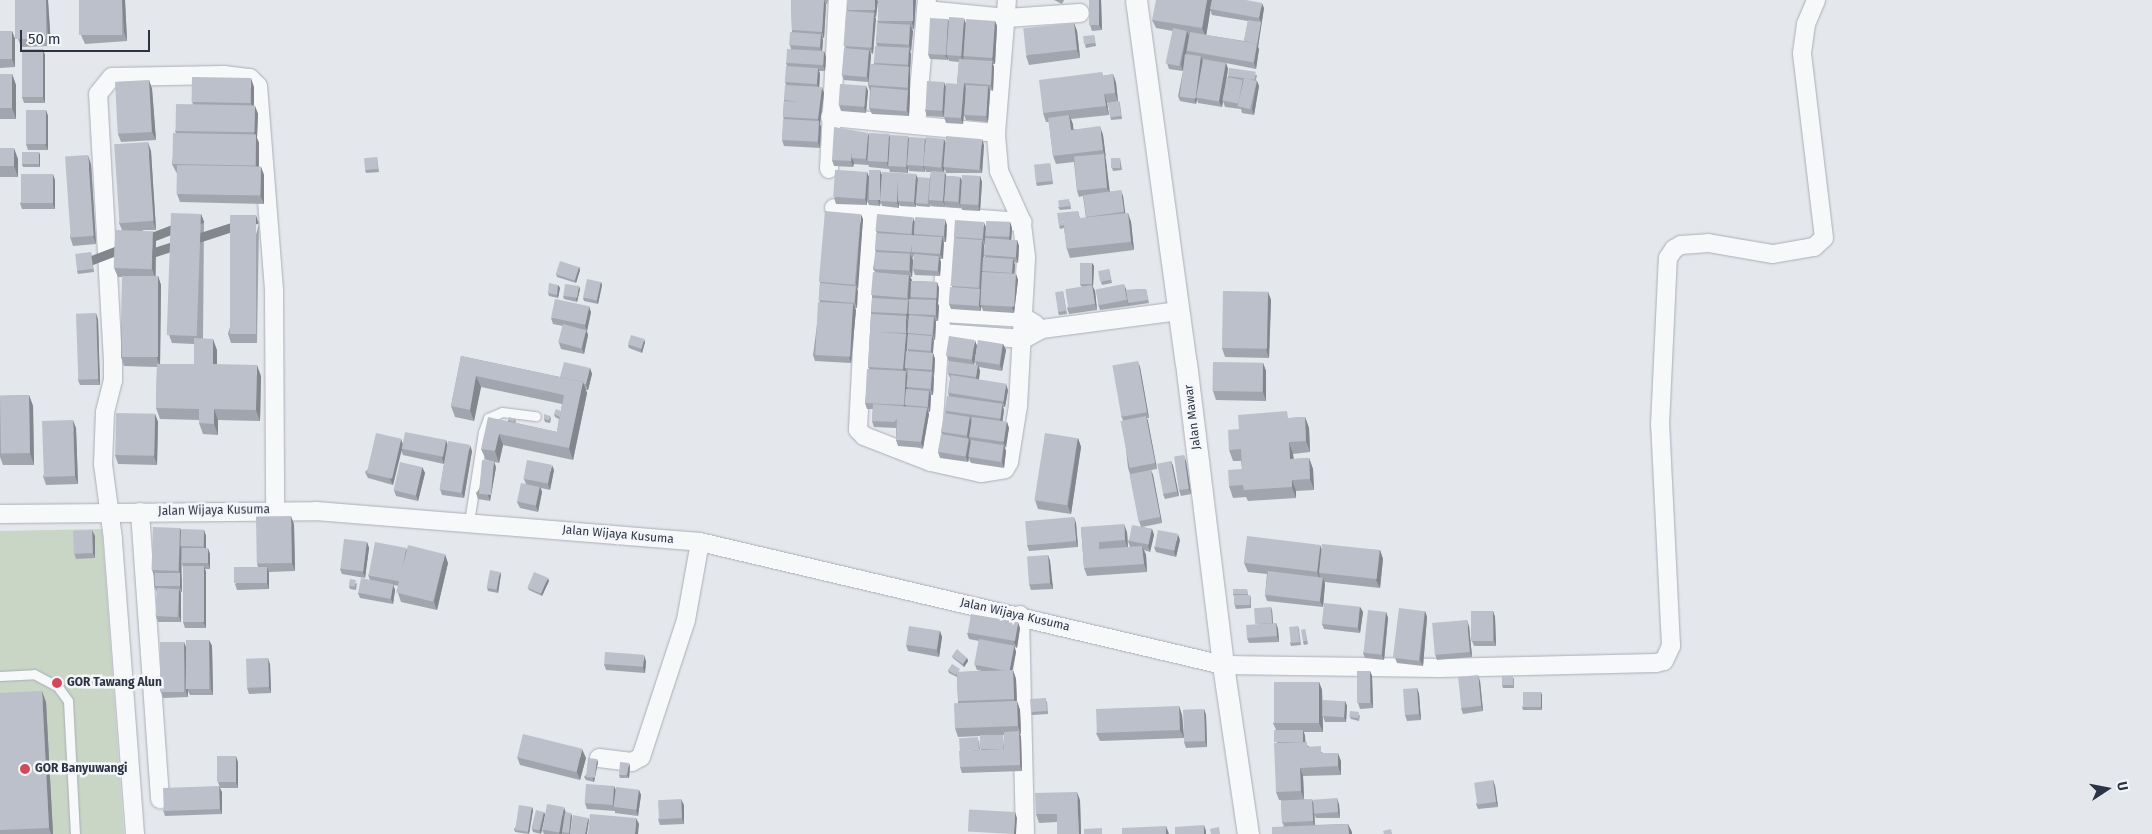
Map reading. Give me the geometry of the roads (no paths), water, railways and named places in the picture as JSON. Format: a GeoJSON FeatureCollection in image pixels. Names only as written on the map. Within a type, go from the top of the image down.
{"type":"FeatureCollection","features":[{"type":"Feature","properties":{"kind":"street"},"geometry":{"type":"LineString","coordinates":[[829,169],[830,117],[838,0]]}},
{"type":"Feature","properties":{"kind":"street"},"geometry":{"type":"LineString","coordinates":[[869,212],[858,430],[864,436],[930,462],[981,473],[1005,469],[1009,462],[1018,406],[1024,339],[1026,257],[1022,222],[1000,171],[996,132],[1007,0]]}},
{"type":"Feature","properties":{"kind":"street","name":"Jalan Mawar"},"geometry":{"type":"LineString","coordinates":[[1136,0],[1179,311],[1223,665],[1248,834]]}},
{"type":"Feature","properties":{"kind":"street","name":"Jalan Wijaya Kusuma"},"geometry":{"type":"LineString","coordinates":[[0,514],[275,510],[469,522],[700,542],[1020,615],[1223,665],[1439,668],[1656,663],[1664,660],[1671,646],[1660,425],[1668,258],[1674,249],[1681,245],[1704,244],[1773,254],[1814,247],[1824,238],[1802,53],[1806,24],[1816,0]]}},
{"type":"Feature","properties":{"kind":"street"},"geometry":{"type":"LineString","coordinates":[[916,125],[927,5],[1007,18],[1080,13]]}},
{"type":"Feature","properties":{"kind":"street"},"geometry":{"type":"LineString","coordinates":[[136,834],[111,512],[103,464],[105,412],[113,374],[98,94],[112,77],[121,75],[224,75],[250,78],[258,86],[274,291],[275,510]]}},
{"type":"Feature","properties":{"kind":"street"},"geometry":{"type":"LineString","coordinates":[[830,117],[996,132]]}},
{"type":"Feature","properties":{"kind":"street"},"geometry":{"type":"LineString","coordinates":[[834,208],[1022,222]]}},
{"type":"Feature","properties":{"kind":"street"},"geometry":{"type":"LineString","coordinates":[[930,462],[941,333],[948,217]]}},
{"type":"Feature","properties":{"kind":"street"},"geometry":{"type":"LineString","coordinates":[[941,333],[1024,339],[1042,329],[1179,311]]}},
{"type":"Feature","properties":{"kind":"street"},"geometry":{"type":"LineString","coordinates":[[942,313],[1025,318],[1042,329]]}},
{"type":"Feature","properties":{"kind":"street"},"geometry":{"type":"LineString","coordinates":[[140,512],[160,800]]}},
{"type":"Feature","properties":{"kind":"street"},"geometry":{"type":"LineString","coordinates":[[599,758],[632,762],[641,758],[686,620],[700,542]]}},
{"type":"Feature","properties":{"kind":"street"},"geometry":{"type":"LineString","coordinates":[[1020,615],[1025,834]]}},
{"type":"Feature","properties":{"kind":"lane"},"geometry":{"type":"LineString","coordinates":[[469,522],[483,432],[488,418],[502,412],[536,416]]}},
{"type":"Feature","properties":{"kind":"lane"},"geometry":{"type":"LineString","coordinates":[[0,676],[34,674],[53,683],[68,701],[74,834]]}},
{"type":"Feature","properties":{"kind":"place","name":"GOR Tawang Alun"},"geometry":{"type":"Point","coordinates":[57,683]}},
{"type":"Feature","properties":{"kind":"place","name":"GOR Banyuwangi"},"geometry":{"type":"Point","coordinates":[25,769]}}]}
